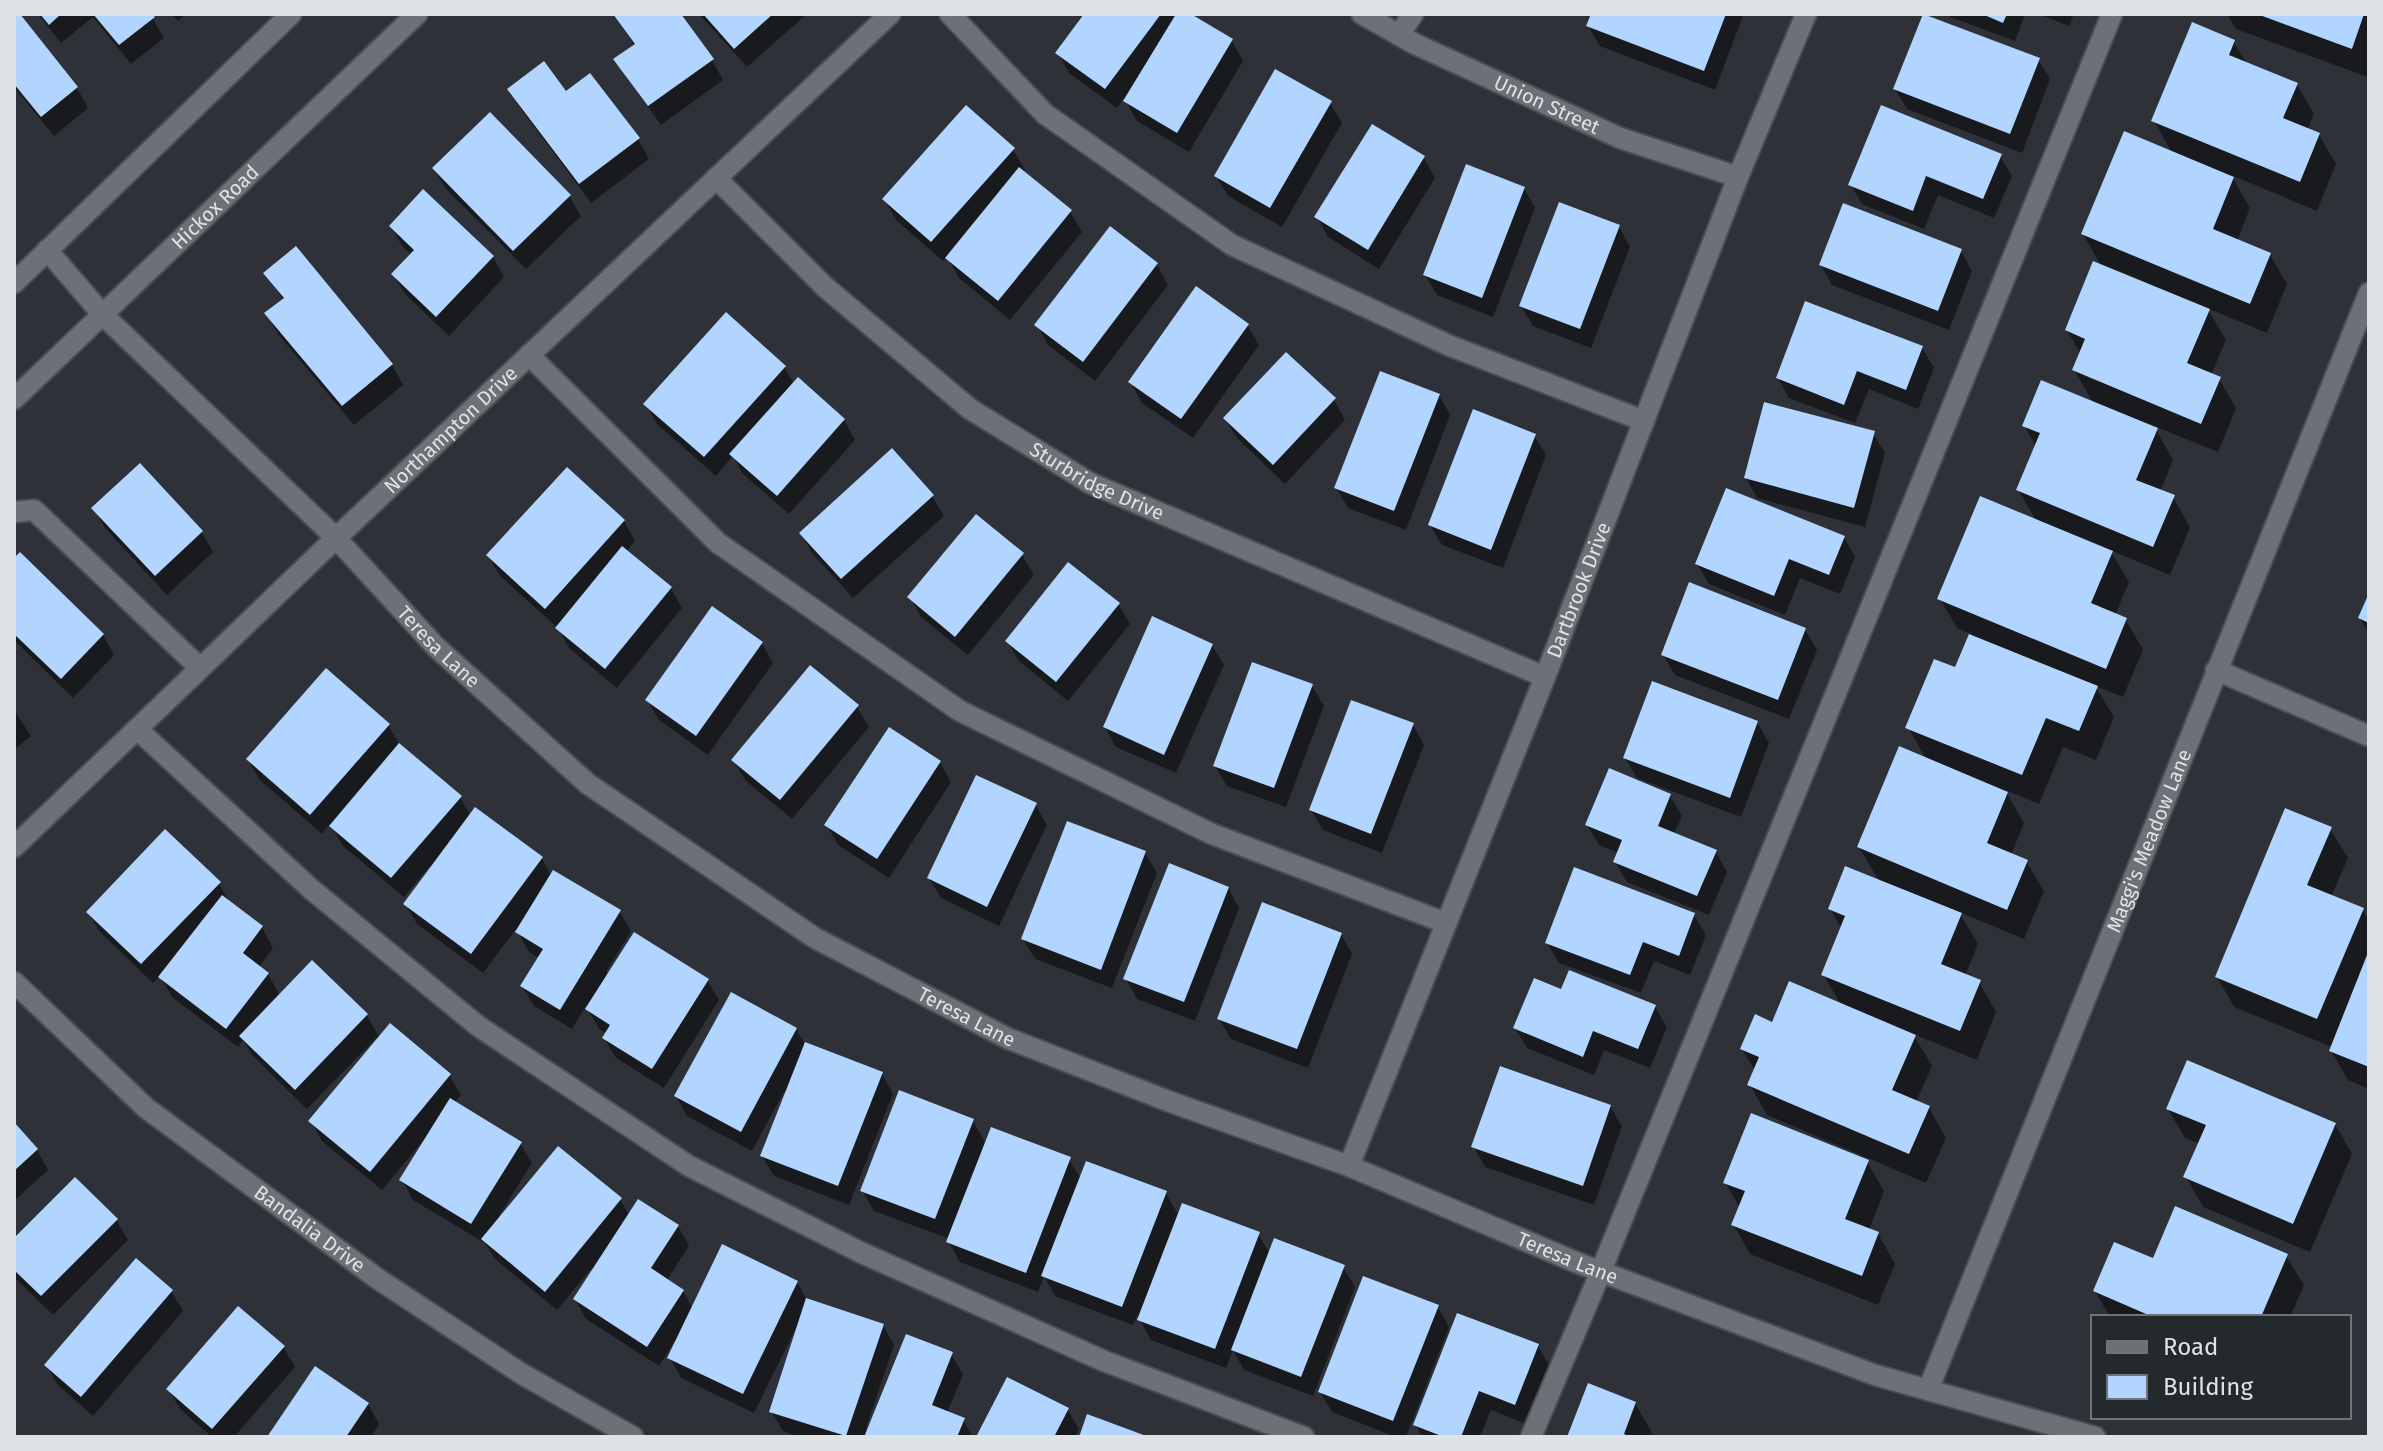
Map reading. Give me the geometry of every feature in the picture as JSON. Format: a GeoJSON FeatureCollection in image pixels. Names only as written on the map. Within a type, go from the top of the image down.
{"type":"FeatureCollection","features":[{"type":"Feature","properties":{"kind":"street"},"geometry":{"type":"LineString","coordinates":[[14,283],[291,14]]}},
{"type":"Feature","properties":{"kind":"street","name":"Hickox Road"},"geometry":{"type":"LineString","coordinates":[[14,399],[417,14]]}},
{"type":"Feature","properties":{"kind":"street","name":"Northampton Drive"},"geometry":{"type":"LineString","coordinates":[[14,847],[890,14]]}},
{"type":"Feature","properties":{"kind":"street"},"geometry":{"type":"LineString","coordinates":[[950,14],[1045,114],[1232,245],[1448,345],[1644,421]]}},
{"type":"Feature","properties":{"kind":"street","name":"Union Street"},"geometry":{"type":"LineString","coordinates":[[1362,14],[1399,35],[1620,138],[1738,177]]}},
{"type":"Feature","properties":{"kind":"street"},"geometry":{"type":"LineString","coordinates":[[1399,35],[1413,14]]}},
{"type":"Feature","properties":{"kind":"street","name":"Dartbrook Drive"},"geometry":{"type":"LineString","coordinates":[[1349,1166],[1545,677],[1738,177],[1806,14]]}},
{"type":"Feature","properties":{"kind":"street"},"geometry":{"type":"LineString","coordinates":[[1531,1437],[2112,14]]}},
{"type":"Feature","properties":{"kind":"street","name":"Sturbridge Drive"},"geometry":{"type":"LineString","coordinates":[[716,178],[825,287],[970,409],[1090,483],[1545,677]]}},
{"type":"Feature","properties":{"kind":"street","name":"Teresa Lane"},"geometry":{"type":"LineString","coordinates":[[47,250],[103,315],[336,538],[436,647],[588,784],[815,938],[1007,1038],[1168,1101],[1349,1166],[1601,1271],[1875,1375],[2095,1437]]}},
{"type":"Feature","properties":{"kind":"street","name":"Maggi's Meadow Lane"},"geometry":{"type":"LineString","coordinates":[[1928,1390],[2369,293]]}},
{"type":"Feature","properties":{"kind":"street"},"geometry":{"type":"LineString","coordinates":[[529,355],[718,543],[960,711],[1212,834],[1446,923]]}},
{"type":"Feature","properties":{"kind":"street"},"geometry":{"type":"LineString","coordinates":[[14,512],[34,510],[200,668]]}},
{"type":"Feature","properties":{"kind":"street"},"geometry":{"type":"LineString","coordinates":[[2216,670],[2369,736]]}},
{"type":"Feature","properties":{"kind":"street"},"geometry":{"type":"LineString","coordinates":[[137,729],[311,889],[478,1026],[689,1166],[862,1253],[1104,1361],[1304,1437]]}},
{"type":"Feature","properties":{"kind":"street","name":"Bandalia Drive"},"geometry":{"type":"LineString","coordinates":[[14,982],[146,1108],[378,1279],[522,1374],[633,1437]]}},
{"type":"Feature","properties":{"kind":"building"},"geometry":{"type":"Polygon","coordinates":[[[14,14],[20,14],[78,87],[41,117],[14,84],[14,14]]]}},
{"type":"Feature","properties":{"kind":"building"},"geometry":{"type":"Polygon","coordinates":[[[40,14],[61,14],[49,25],[40,14]]]}},
{"type":"Feature","properties":{"kind":"building"},"geometry":{"type":"Polygon","coordinates":[[[93,14],[152,14],[155,17],[119,45],[93,14]]]}},
{"type":"Feature","properties":{"kind":"building"},"geometry":{"type":"Polygon","coordinates":[[[613,14],[681,14],[714,59],[648,106],[613,59],[635,44],[613,14]]]}},
{"type":"Feature","properties":{"kind":"building"},"geometry":{"type":"Polygon","coordinates":[[[703,14],[773,14],[734,49],[703,14]]]}},
{"type":"Feature","properties":{"kind":"building"},"geometry":{"type":"Polygon","coordinates":[[[1084,14],[1161,14],[1105,89],[1055,53],[1084,14]]]}},
{"type":"Feature","properties":{"kind":"building"},"geometry":{"type":"Polygon","coordinates":[[[1176,14],[1191,14],[1233,39],[1177,133],[1123,101],[1176,14]]]}},
{"type":"Feature","properties":{"kind":"building"},"geometry":{"type":"Polygon","coordinates":[[[1591,14],[1726,14],[1704,71],[1586,26],[1591,14]]]}},
{"type":"Feature","properties":{"kind":"building"},"geometry":{"type":"Polygon","coordinates":[[[1923,14],[2040,58],[2010,134],[1893,89],[1923,14]]]}},
{"type":"Feature","properties":{"kind":"building"},"geometry":{"type":"Polygon","coordinates":[[[1982,14],[2007,14],[2003,23],[1982,14]]]}},
{"type":"Feature","properties":{"kind":"building"},"geometry":{"type":"Polygon","coordinates":[[[2257,14],[2364,14],[2352,49],[2257,14]]]}},
{"type":"Feature","properties":{"kind":"building"},"geometry":{"type":"Polygon","coordinates":[[[2192,22],[2235,40],[2229,55],[2298,83],[2283,118],[2320,133],[2300,182],[2151,121],[2192,22]]]}},
{"type":"Feature","properties":{"kind":"building"},"geometry":{"type":"Polygon","coordinates":[[[544,61],[566,91],[590,73],[640,138],[579,184],[507,89],[544,61]]]}},
{"type":"Feature","properties":{"kind":"building"},"geometry":{"type":"Polygon","coordinates":[[[1275,69],[1332,101],[1270,208],[1214,176],[1275,69]]]}},
{"type":"Feature","properties":{"kind":"building"},"geometry":{"type":"Polygon","coordinates":[[[966,105],[1015,148],[931,242],[882,199],[966,105]]]}},
{"type":"Feature","properties":{"kind":"building"},"geometry":{"type":"Polygon","coordinates":[[[1881,105],[2002,154],[1983,199],[1926,176],[1913,211],[1848,185],[1881,105]]]}},
{"type":"Feature","properties":{"kind":"building"},"geometry":{"type":"Polygon","coordinates":[[[490,112],[571,195],[513,251],[432,168],[490,112]]]}},
{"type":"Feature","properties":{"kind":"building"},"geometry":{"type":"Polygon","coordinates":[[[1372,124],[1425,156],[1368,250],[1314,217],[1372,124]]]}},
{"type":"Feature","properties":{"kind":"building"},"geometry":{"type":"Polygon","coordinates":[[[2124,131],[2234,177],[2213,229],[2271,253],[2250,304],[2081,234],[2124,131]]]}},
{"type":"Feature","properties":{"kind":"building"},"geometry":{"type":"Polygon","coordinates":[[[1466,164],[1525,187],[1482,298],[1423,275],[1466,164]]]}},
{"type":"Feature","properties":{"kind":"building"},"geometry":{"type":"Polygon","coordinates":[[[1019,167],[1072,210],[998,301],[945,258],[1019,167]]]}},
{"type":"Feature","properties":{"kind":"building"},"geometry":{"type":"Polygon","coordinates":[[[423,189],[494,256],[436,317],[391,274],[414,250],[389,226],[423,189]]]}},
{"type":"Feature","properties":{"kind":"building"},"geometry":{"type":"Polygon","coordinates":[[[1559,202],[1620,225],[1580,329],[1519,306],[1559,202]]]}},
{"type":"Feature","properties":{"kind":"building"},"geometry":{"type":"Polygon","coordinates":[[[1843,203],[1962,249],[1938,311],[1819,265],[1843,203]]]}},
{"type":"Feature","properties":{"kind":"building"},"geometry":{"type":"Polygon","coordinates":[[[1110,226],[1158,263],[1083,362],[1034,325],[1110,226]]]}},
{"type":"Feature","properties":{"kind":"building"},"geometry":{"type":"Polygon","coordinates":[[[296,246],[393,364],[342,406],[264,313],[284,298],[263,273],[296,246]]]}},
{"type":"Feature","properties":{"kind":"building"},"geometry":{"type":"Polygon","coordinates":[[[2093,261],[2210,309],[2187,363],[2221,377],[2201,424],[2072,370],[2085,339],[2065,330],[2093,261]]]}},
{"type":"Feature","properties":{"kind":"building"},"geometry":{"type":"Polygon","coordinates":[[[1196,286],[1249,324],[1181,419],[1128,382],[1196,286]]]}},
{"type":"Feature","properties":{"kind":"building"},"geometry":{"type":"Polygon","coordinates":[[[1805,301],[1923,346],[1906,390],[1857,371],[1844,405],[1776,378],[1805,301]]]}},
{"type":"Feature","properties":{"kind":"building"},"geometry":{"type":"Polygon","coordinates":[[[726,312],[786,366],[704,457],[643,404],[726,312]]]}},
{"type":"Feature","properties":{"kind":"building"},"geometry":{"type":"Polygon","coordinates":[[[1286,352],[1336,398],[1273,465],[1223,418],[1286,352]]]}},
{"type":"Feature","properties":{"kind":"building"},"geometry":{"type":"Polygon","coordinates":[[[1380,371],[1440,394],[1394,511],[1334,488],[1380,371]]]}},
{"type":"Feature","properties":{"kind":"building"},"geometry":{"type":"Polygon","coordinates":[[[798,377],[845,419],[777,496],[729,454],[798,377]]]}},
{"type":"Feature","properties":{"kind":"building"},"geometry":{"type":"Polygon","coordinates":[[[2041,380],[2158,428],[2136,480],[2175,495],[2153,547],[2016,490],[2040,433],[2022,426],[2041,380]]]}},
{"type":"Feature","properties":{"kind":"building"},"geometry":{"type":"Polygon","coordinates":[[[1764,402],[1875,431],[1854,508],[1744,478],[1764,402]]]}},
{"type":"Feature","properties":{"kind":"building"},"geometry":{"type":"Polygon","coordinates":[[[1473,409],[1536,434],[1491,550],[1428,525],[1473,409]]]}},
{"type":"Feature","properties":{"kind":"building"},"geometry":{"type":"Polygon","coordinates":[[[892,448],[934,495],[841,579],[799,533],[892,448]]]}},
{"type":"Feature","properties":{"kind":"building"},"geometry":{"type":"Polygon","coordinates":[[[140,463],[203,531],[155,576],[91,508],[140,463]]]}},
{"type":"Feature","properties":{"kind":"building"},"geometry":{"type":"Polygon","coordinates":[[[567,467],[625,520],[545,609],[486,555],[567,467]]]}},
{"type":"Feature","properties":{"kind":"building"},"geometry":{"type":"Polygon","coordinates":[[[1726,488],[1845,536],[1829,575],[1789,559],[1774,596],[1695,564],[1726,488]]]}},
{"type":"Feature","properties":{"kind":"building"},"geometry":{"type":"Polygon","coordinates":[[[1980,496],[2113,551],[2091,603],[2127,618],[2106,669],[1937,599],[1980,496]]]}},
{"type":"Feature","properties":{"kind":"building"},"geometry":{"type":"Polygon","coordinates":[[[976,514],[1024,553],[955,637],[907,597],[976,514]]]}},
{"type":"Feature","properties":{"kind":"building"},"geometry":{"type":"Polygon","coordinates":[[[622,546],[672,587],[605,669],[555,628],[622,546]]]}},
{"type":"Feature","properties":{"kind":"building"},"geometry":{"type":"Polygon","coordinates":[[[20,552],[104,634],[61,679],[14,634],[14,558],[20,552]]]}},
{"type":"Feature","properties":{"kind":"building"},"geometry":{"type":"Polygon","coordinates":[[[1068,562],[1120,603],[1056,682],[1005,641],[1068,562]]]}},
{"type":"Feature","properties":{"kind":"building"},"geometry":{"type":"Polygon","coordinates":[[[1689,582],[1806,628],[1778,700],[1661,655],[1689,582]]]}},
{"type":"Feature","properties":{"kind":"building"},"geometry":{"type":"Polygon","coordinates":[[[2369,593],[2369,623],[2358,618],[2369,593]]]}},
{"type":"Feature","properties":{"kind":"building"},"geometry":{"type":"Polygon","coordinates":[[[712,606],[763,642],[696,736],[645,700],[712,606]]]}},
{"type":"Feature","properties":{"kind":"building"},"geometry":{"type":"Polygon","coordinates":[[[1152,616],[1213,644],[1164,755],[1103,727],[1152,616]]]}},
{"type":"Feature","properties":{"kind":"building"},"geometry":{"type":"Polygon","coordinates":[[[1969,634],[2098,686],[2079,731],[2046,718],[2022,775],[1905,728],[1934,659],[1955,667],[1969,634]]]}},
{"type":"Feature","properties":{"kind":"building"},"geometry":{"type":"Polygon","coordinates":[[[1252,662],[1313,684],[1274,788],[1213,766],[1252,662]]]}},
{"type":"Feature","properties":{"kind":"building"},"geometry":{"type":"Polygon","coordinates":[[[810,665],[859,705],[780,800],[731,760],[810,665]]]}},
{"type":"Feature","properties":{"kind":"building"},"geometry":{"type":"Polygon","coordinates":[[[326,668],[390,724],[310,815],[246,759],[326,668]]]}},
{"type":"Feature","properties":{"kind":"building"},"geometry":{"type":"Polygon","coordinates":[[[1652,681],[1758,721],[1730,798],[1623,758],[1652,681]]]}},
{"type":"Feature","properties":{"kind":"building"},"geometry":{"type":"Polygon","coordinates":[[[1351,700],[1414,723],[1371,834],[1309,810],[1351,700]]]}},
{"type":"Feature","properties":{"kind":"building"},"geometry":{"type":"Polygon","coordinates":[[[889,727],[941,761],[877,859],[824,825],[889,727]]]}},
{"type":"Feature","properties":{"kind":"building"},"geometry":{"type":"Polygon","coordinates":[[[399,743],[462,796],[391,878],[329,826],[399,743]]]}},
{"type":"Feature","properties":{"kind":"building"},"geometry":{"type":"Polygon","coordinates":[[[1899,746],[2008,792],[1987,843],[2028,860],[2007,910],[1857,847],[1899,746]]]}},
{"type":"Feature","properties":{"kind":"building"},"geometry":{"type":"Polygon","coordinates":[[[1609,768],[1671,794],[1658,826],[1717,850],[1697,896],[1613,862],[1622,840],[1585,825],[1609,768]]]}},
{"type":"Feature","properties":{"kind":"building"},"geometry":{"type":"Polygon","coordinates":[[[976,775],[1037,803],[987,907],[927,878],[976,775]]]}},
{"type":"Feature","properties":{"kind":"building"},"geometry":{"type":"Polygon","coordinates":[[[475,807],[543,857],[471,954],[403,904],[475,807]]]}},
{"type":"Feature","properties":{"kind":"building"},"geometry":{"type":"Polygon","coordinates":[[[2285,808],[2332,827],[2307,885],[2364,908],[2317,1019],[2215,977],[2285,808]]]}},
{"type":"Feature","properties":{"kind":"building"},"geometry":{"type":"Polygon","coordinates":[[[1067,821],[1146,851],[1101,970],[1021,939],[1067,821]]]}},
{"type":"Feature","properties":{"kind":"building"},"geometry":{"type":"Polygon","coordinates":[[[165,829],[221,882],[141,964],[86,912],[165,829]]]}},
{"type":"Feature","properties":{"kind":"building"},"geometry":{"type":"Polygon","coordinates":[[[1169,863],[1229,887],[1184,1002],[1123,979],[1169,863]]]}},
{"type":"Feature","properties":{"kind":"building"},"geometry":{"type":"Polygon","coordinates":[[[1845,866],[1962,913],[1941,964],[1981,980],[1960,1031],[1821,975],[1845,916],[1828,909],[1845,866]]]}},
{"type":"Feature","properties":{"kind":"building"},"geometry":{"type":"Polygon","coordinates":[[[1574,867],[1695,913],[1679,956],[1643,942],[1630,975],[1545,943],[1574,867]]]}},
{"type":"Feature","properties":{"kind":"building"},"geometry":{"type":"Polygon","coordinates":[[[553,870],[621,910],[560,1010],[520,986],[543,949],[515,932],[553,870]]]}},
{"type":"Feature","properties":{"kind":"building"},"geometry":{"type":"Polygon","coordinates":[[[222,895],[263,926],[243,953],[269,973],[226,1029],[158,977],[222,895]]]}},
{"type":"Feature","properties":{"kind":"building"},"geometry":{"type":"Polygon","coordinates":[[[1262,902],[1342,933],[1297,1049],[1217,1019],[1262,902]]]}},
{"type":"Feature","properties":{"kind":"building"},"geometry":{"type":"Polygon","coordinates":[[[634,932],[709,979],[652,1069],[602,1038],[610,1025],[585,1009],[634,932]]]}},
{"type":"Feature","properties":{"kind":"building"},"geometry":{"type":"Polygon","coordinates":[[[2369,950],[2369,1067],[2329,1051],[2369,950]]]}},
{"type":"Feature","properties":{"kind":"building"},"geometry":{"type":"Polygon","coordinates":[[[312,960],[368,1014],[295,1090],[239,1036],[312,960]]]}},
{"type":"Feature","properties":{"kind":"building"},"geometry":{"type":"Polygon","coordinates":[[[1569,970],[1656,1005],[1638,1049],[1593,1031],[1583,1057],[1513,1028],[1534,978],[1561,989],[1569,970]]]}},
{"type":"Feature","properties":{"kind":"building"},"geometry":{"type":"Polygon","coordinates":[[[1789,981],[1916,1035],[1892,1090],[1930,1106],[1909,1154],[1747,1085],[1759,1057],[1740,1049],[1755,1014],[1772,1022],[1789,981]]]}},
{"type":"Feature","properties":{"kind":"building"},"geometry":{"type":"Polygon","coordinates":[[[731,992],[797,1028],[741,1132],[674,1096],[731,992]]]}},
{"type":"Feature","properties":{"kind":"building"},"geometry":{"type":"Polygon","coordinates":[[[390,1023],[451,1074],[370,1172],[308,1121],[390,1023]]]}},
{"type":"Feature","properties":{"kind":"building"},"geometry":{"type":"Polygon","coordinates":[[[805,1042],[883,1072],[838,1186],[760,1156],[805,1042]]]}},
{"type":"Feature","properties":{"kind":"building"},"geometry":{"type":"Polygon","coordinates":[[[2187,1060],[2336,1123],[2293,1224],[2183,1177],[2206,1125],[2166,1109],[2187,1060]]]}},
{"type":"Feature","properties":{"kind":"building"},"geometry":{"type":"Polygon","coordinates":[[[1500,1066],[1611,1105],[1583,1186],[1471,1147],[1500,1066]]]}},
{"type":"Feature","properties":{"kind":"building"},"geometry":{"type":"Polygon","coordinates":[[[899,1090],[974,1119],[935,1219],[860,1191],[899,1090]]]}},
{"type":"Feature","properties":{"kind":"building"},"geometry":{"type":"Polygon","coordinates":[[[450,1098],[522,1142],[471,1224],[399,1180],[450,1098]]]}},
{"type":"Feature","properties":{"kind":"building"},"geometry":{"type":"Polygon","coordinates":[[[1751,1113],[1869,1160],[1845,1219],[1879,1232],[1862,1276],[1731,1225],[1745,1191],[1723,1183],[1751,1113]]]}},
{"type":"Feature","properties":{"kind":"building"},"geometry":{"type":"Polygon","coordinates":[[[14,1122],[38,1149],[14,1171],[14,1122]]]}},
{"type":"Feature","properties":{"kind":"building"},"geometry":{"type":"Polygon","coordinates":[[[991,1127],[1071,1157],[1026,1273],[946,1242],[991,1127]]]}},
{"type":"Feature","properties":{"kind":"building"},"geometry":{"type":"Polygon","coordinates":[[[558,1146],[622,1198],[545,1292],[481,1239],[558,1146]]]}},
{"type":"Feature","properties":{"kind":"building"},"geometry":{"type":"Polygon","coordinates":[[[1086,1161],[1167,1191],[1122,1307],[1041,1276],[1086,1161]]]}},
{"type":"Feature","properties":{"kind":"building"},"geometry":{"type":"Polygon","coordinates":[[[75,1177],[118,1219],[41,1296],[14,1270],[14,1238],[75,1177]]]}},
{"type":"Feature","properties":{"kind":"building"},"geometry":{"type":"Polygon","coordinates":[[[638,1199],[679,1225],[651,1268],[684,1290],[647,1347],[573,1299],[638,1199]]]}},
{"type":"Feature","properties":{"kind":"building"},"geometry":{"type":"Polygon","coordinates":[[[1182,1203],[1260,1232],[1215,1349],[1137,1320],[1182,1203]]]}},
{"type":"Feature","properties":{"kind":"building"},"geometry":{"type":"Polygon","coordinates":[[[2175,1206],[2288,1254],[2262,1315],[2148,1315],[2093,1291],[2114,1242],[2153,1258],[2175,1206]]]}},
{"type":"Feature","properties":{"kind":"building"},"geometry":{"type":"Polygon","coordinates":[[[1274,1238],[1345,1265],[1301,1377],[1231,1350],[1274,1238]]]}},
{"type":"Feature","properties":{"kind":"building"},"geometry":{"type":"Polygon","coordinates":[[[722,1244],[798,1281],[743,1394],[667,1358],[722,1244]]]}},
{"type":"Feature","properties":{"kind":"building"},"geometry":{"type":"Polygon","coordinates":[[[136,1258],[173,1290],[81,1397],[44,1365],[136,1258]]]}},
{"type":"Feature","properties":{"kind":"building"},"geometry":{"type":"Polygon","coordinates":[[[1363,1276],[1439,1305],[1393,1421],[1318,1392],[1363,1276]]]}},
{"type":"Feature","properties":{"kind":"building"},"geometry":{"type":"Polygon","coordinates":[[[806,1298],[884,1324],[846,1436],[769,1412],[806,1298]]]}},
{"type":"Feature","properties":{"kind":"building"},"geometry":{"type":"Polygon","coordinates":[[[238,1306],[285,1346],[212,1429],[166,1389],[238,1306]]]}},
{"type":"Feature","properties":{"kind":"building"},"geometry":{"type":"Polygon","coordinates":[[[1457,1313],[1539,1344],[1515,1405],[1479,1391],[1461,1437],[1444,1437],[1413,1425],[1457,1313]]]}},
{"type":"Feature","properties":{"kind":"building"},"geometry":{"type":"Polygon","coordinates":[[[906,1334],[953,1352],[932,1405],[965,1418],[957,1437],[864,1437],[906,1334]]]}},
{"type":"Feature","properties":{"kind":"building"},"geometry":{"type":"Polygon","coordinates":[[[315,1366],[369,1403],[346,1437],[267,1437],[315,1366]]]}},
{"type":"Feature","properties":{"kind":"building"},"geometry":{"type":"Polygon","coordinates":[[[1007,1377],[1069,1408],[1054,1437],[976,1437],[1007,1377]]]}},
{"type":"Feature","properties":{"kind":"building"},"geometry":{"type":"Polygon","coordinates":[[[1588,1383],[1636,1402],[1624,1434],[1630,1437],[1567,1437],[1588,1383]]]}},
{"type":"Feature","properties":{"kind":"building"},"geometry":{"type":"Polygon","coordinates":[[[1087,1414],[1149,1437],[1079,1437],[1087,1414]]]}}]}
